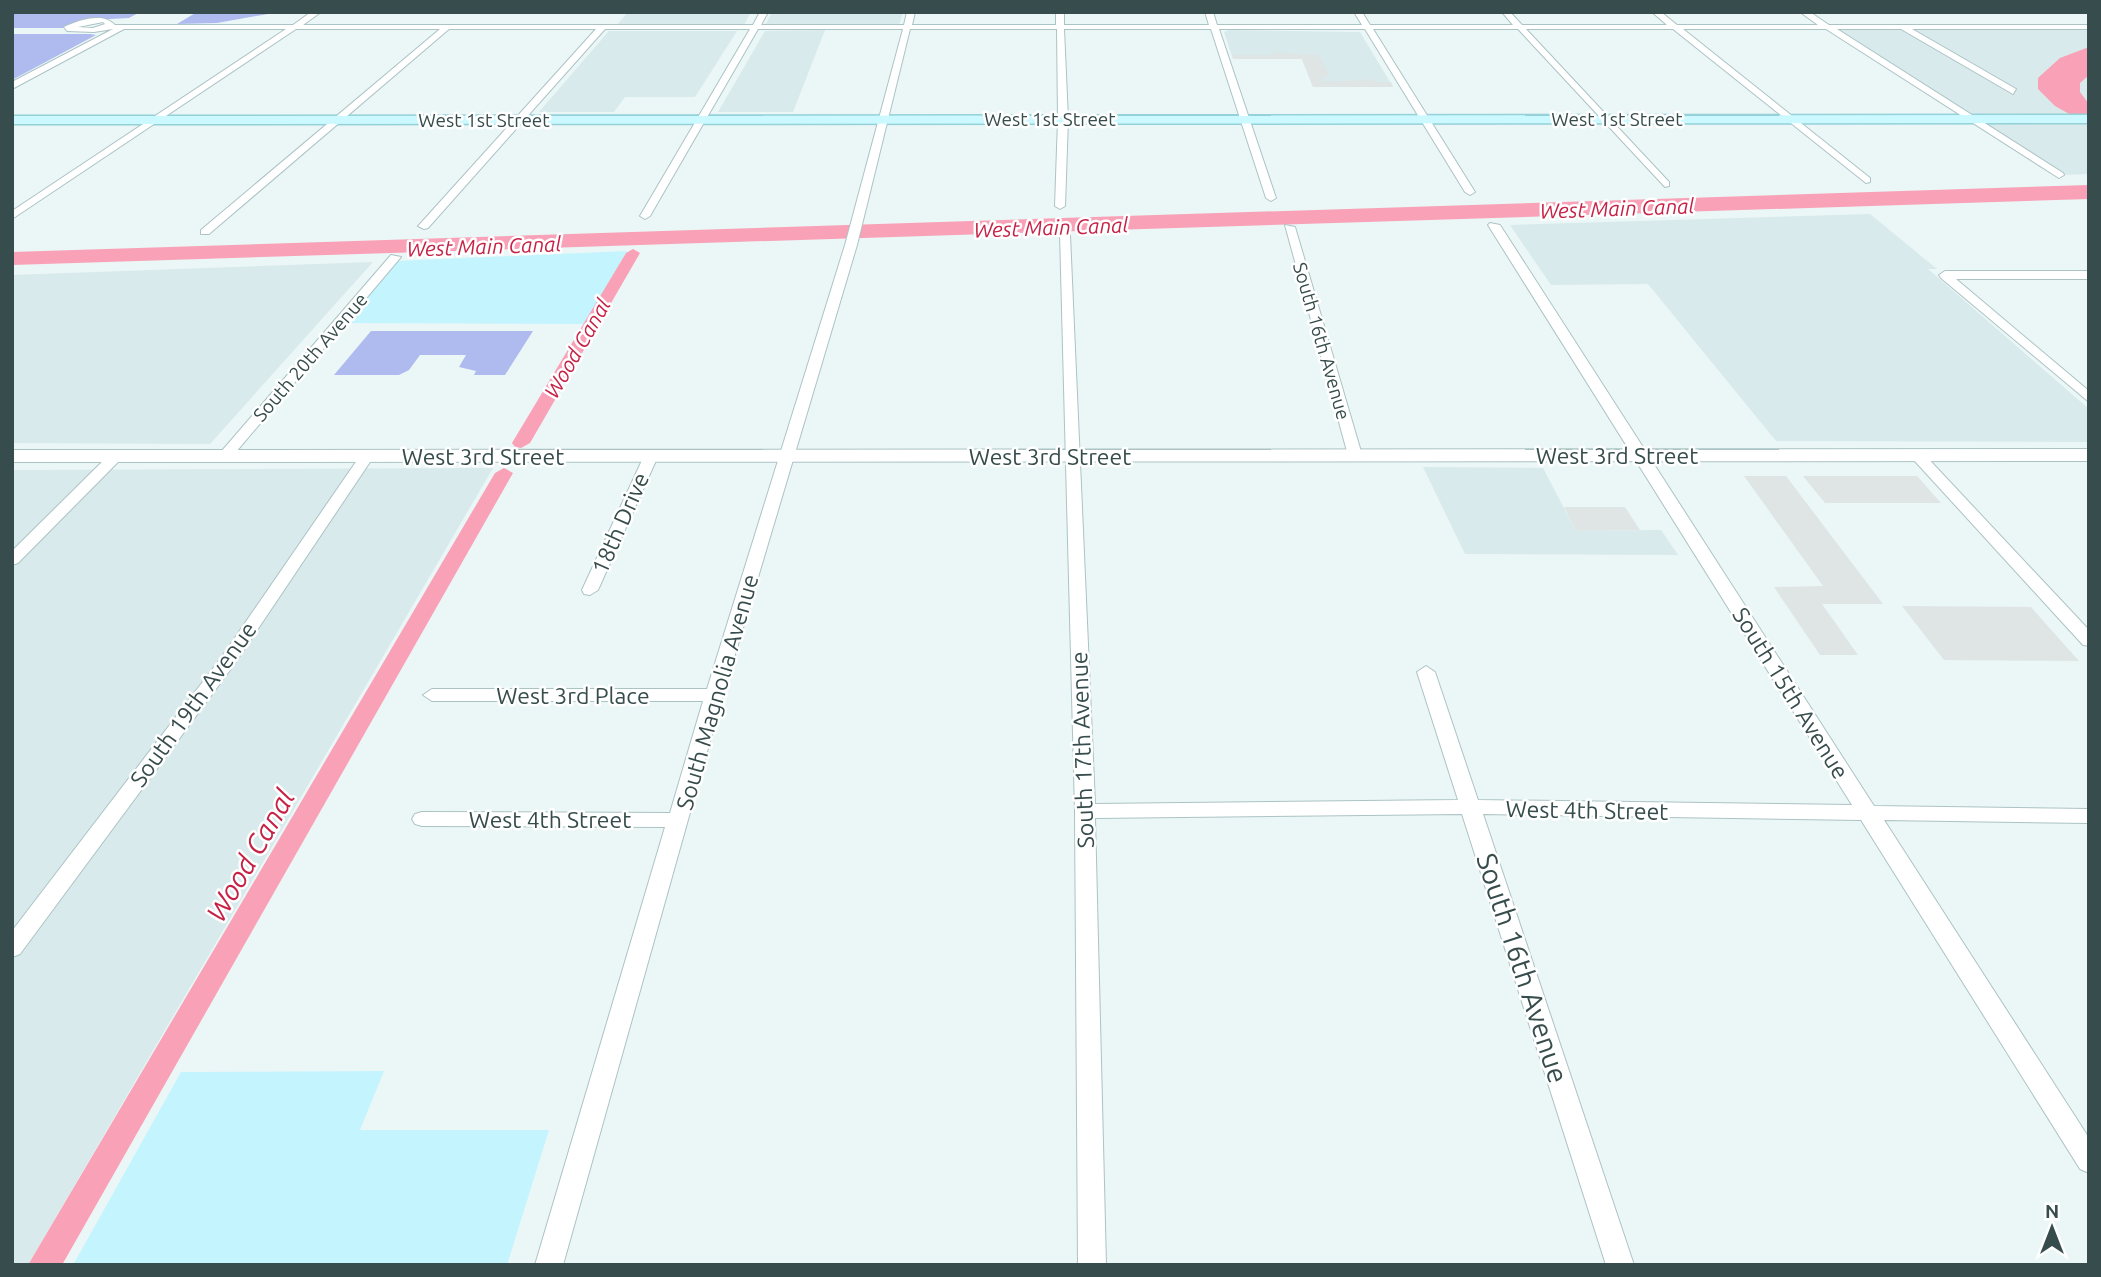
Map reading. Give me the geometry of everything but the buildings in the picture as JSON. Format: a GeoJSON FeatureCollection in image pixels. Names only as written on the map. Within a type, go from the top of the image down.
{"type":"FeatureCollection","features":[{"type":"Feature","properties":{"kind":"main road","name":"West 1st Street"},"geometry":{"type":"LineString","coordinates":[[12,120],[2089,119]]}},
{"type":"Feature","properties":{"kind":"street"},"geometry":{"type":"LineString","coordinates":[[12,216],[317,12]]}},
{"type":"Feature","properties":{"kind":"street"},"geometry":{"type":"LineString","coordinates":[[645,216],[764,12]]}},
{"type":"Feature","properties":{"kind":"street","name":"South Magnolia Avenue"},"geometry":{"type":"LineString","coordinates":[[549,1265],[714,695],[854,230],[911,12]]}},
{"type":"Feature","properties":{"kind":"street"},"geometry":{"type":"LineString","coordinates":[[1060,12],[1063,120],[1060,206]]}},
{"type":"Feature","properties":{"kind":"street"},"geometry":{"type":"LineString","coordinates":[[1209,12],[1271,198]]}},
{"type":"Feature","properties":{"kind":"street"},"geometry":{"type":"LineString","coordinates":[[1358,12],[1469,192]]}},
{"type":"Feature","properties":{"kind":"street"},"geometry":{"type":"LineString","coordinates":[[1506,12],[1665,184]]}},
{"type":"Feature","properties":{"kind":"street"},"geometry":{"type":"LineString","coordinates":[[1656,12],[1866,180]]}},
{"type":"Feature","properties":{"kind":"street"},"geometry":{"type":"LineString","coordinates":[[1804,12],[2059,175]]}},
{"type":"Feature","properties":{"kind":"street"},"geometry":{"type":"LineString","coordinates":[[110,29],[111,22],[97,20],[76,23],[67,29],[83,31],[110,29],[123,27],[2089,27]]}},
{"type":"Feature","properties":{"kind":"street"},"geometry":{"type":"LineString","coordinates":[[205,232],[446,28]]}},
{"type":"Feature","properties":{"kind":"street"},"geometry":{"type":"LineString","coordinates":[[424,226],[602,28]]}},
{"type":"Feature","properties":{"kind":"street"},"geometry":{"type":"LineString","coordinates":[[1904,28],[2013,91]]}},
{"type":"Feature","properties":{"kind":"street"},"geometry":{"type":"LineString","coordinates":[[12,86],[110,29]]}},
{"type":"Feature","properties":{"kind":"street","name":"South 15th Avenue"},"geometry":{"type":"LineString","coordinates":[[1494,225],[2089,1161]]}},
{"type":"Feature","properties":{"kind":"street","name":"South 16th Avenue"},"geometry":{"type":"LineString","coordinates":[[1289,227],[1355,455]]}},
{"type":"Feature","properties":{"kind":"street","name":"South 17th Avenue"},"geometry":{"type":"LineString","coordinates":[[1064,235],[1085,811],[1092,1265]]}},
{"type":"Feature","properties":{"kind":"street","name":"South 20th Avenue"},"geometry":{"type":"LineString","coordinates":[[225,456],[395,257]]}},
{"type":"Feature","properties":{"kind":"street"},"geometry":{"type":"LineString","coordinates":[[2089,275],[1945,275],[2089,398]]}},
{"type":"Feature","properties":{"kind":"street"},"geometry":{"type":"LineString","coordinates":[[12,560],[117,455]]}},
{"type":"Feature","properties":{"kind":"street"},"geometry":{"type":"LineString","coordinates":[[1917,455],[2089,641]]}},
{"type":"Feature","properties":{"kind":"street","name":"West 3rd Street"},"geometry":{"type":"LineString","coordinates":[[12,456],[2089,455]]}},
{"type":"Feature","properties":{"kind":"street","name":"South 19th Avenue"},"geometry":{"type":"LineString","coordinates":[[12,948],[226,662],[366,456]]}},
{"type":"Feature","properties":{"kind":"street","name":"18th Drive"},"geometry":{"type":"LineString","coordinates":[[590,590],[651,456]]}},
{"type":"Feature","properties":{"kind":"street","name":"South 16th Avenue"},"geometry":{"type":"LineString","coordinates":[[1426,672],[1620,1265]]}},
{"type":"Feature","properties":{"kind":"street","name":"West 3rd Place"},"geometry":{"type":"LineString","coordinates":[[432,695],[714,695]]}},
{"type":"Feature","properties":{"kind":"street","name":"West 4th Street"},"geometry":{"type":"LineString","coordinates":[[1085,811],[1471,807],[1868,815],[2089,816]]}},
{"type":"Feature","properties":{"kind":"street","name":"West 4th Street"},"geometry":{"type":"LineString","coordinates":[[422,818],[679,820]]}},
{"type":"Feature","properties":{"kind":"shaded area"},"geometry":{"type":"Polygon","coordinates":[[[12,12],[140,12],[129,18],[92,20],[63,28],[12,28],[12,12]]]}},
{"type":"Feature","properties":{"kind":"shaded area"},"geometry":{"type":"Polygon","coordinates":[[[197,12],[279,12],[217,23],[177,24],[197,12]]]}},
{"type":"Feature","properties":{"kind":"shaded area"},"geometry":{"type":"Polygon","coordinates":[[[628,12],[751,12],[744,25],[617,25],[628,12]]]}},
{"type":"Feature","properties":{"kind":"shaded area"},"geometry":{"type":"Polygon","coordinates":[[[772,12],[903,12],[899,25],[765,26],[772,12]]]}},
{"type":"Feature","properties":{"kind":"shaded area"},"geometry":{"type":"Polygon","coordinates":[[[1829,28],[2089,28],[2089,174],[2059,175],[1829,28]]]}},
{"type":"Feature","properties":{"kind":"shaded area"},"geometry":{"type":"Polygon","coordinates":[[[825,30],[793,112],[718,112],[765,31],[825,30]]]}},
{"type":"Feature","properties":{"kind":"shaded area"},"geometry":{"type":"Polygon","coordinates":[[[609,31],[737,31],[695,97],[625,97],[614,112],[539,112],[609,31]]]}},
{"type":"Feature","properties":{"kind":"shaded area"},"geometry":{"type":"Polygon","coordinates":[[[1224,32],[1360,32],[1393,87],[1313,87],[1302,59],[1233,59],[1224,32]]]}},
{"type":"Feature","properties":{"kind":"shaded area"},"geometry":{"type":"Polygon","coordinates":[[[12,34],[90,34],[96,35],[12,80],[12,34]]]}},
{"type":"Feature","properties":{"kind":"shaded area"},"geometry":{"type":"Polygon","coordinates":[[[1272,52],[1319,55],[1330,77],[1322,77],[1324,82],[1373,79],[1375,82],[1391,82],[1393,87],[1313,87],[1302,59],[1233,59],[1232,55],[1273,55],[1272,52]]]}},
{"type":"Feature","properties":{"kind":"shaded area"},"geometry":{"type":"Polygon","coordinates":[[[1870,214],[1937,269],[1928,269],[2089,409],[2089,442],[1776,441],[1648,284],[1551,285],[1510,225],[1870,214]]]}},
{"type":"Feature","properties":{"kind":"shaded area"},"geometry":{"type":"Polygon","coordinates":[[[373,262],[210,444],[12,443],[12,275],[373,262]]]}},
{"type":"Feature","properties":{"kind":"shaded area"},"geometry":{"type":"Polygon","coordinates":[[[371,331],[533,331],[505,375],[474,375],[476,371],[459,367],[466,355],[420,355],[409,370],[399,375],[334,375],[371,331]]]}},
{"type":"Feature","properties":{"kind":"shaded area"},"geometry":{"type":"Polygon","coordinates":[[[1423,467],[1543,468],[1576,531],[1661,530],[1678,555],[1465,554],[1423,467]]]}},
{"type":"Feature","properties":{"kind":"shaded area"},"geometry":{"type":"Polygon","coordinates":[[[493,468],[28,1265],[12,1265],[12,470],[493,468]]]}},
{"type":"Feature","properties":{"kind":"shaded area"},"geometry":{"type":"Polygon","coordinates":[[[1744,476],[1786,476],[1883,604],[1822,604],[1858,655],[1820,655],[1774,587],[1823,586],[1744,476]]]}},
{"type":"Feature","properties":{"kind":"shaded area"},"geometry":{"type":"Polygon","coordinates":[[[1803,476],[1917,476],[1941,503],[1825,503],[1803,476]]]}},
{"type":"Feature","properties":{"kind":"shaded area"},"geometry":{"type":"Polygon","coordinates":[[[1564,507],[1625,507],[1640,530],[1576,531],[1564,507]]]}},
{"type":"Feature","properties":{"kind":"shaded area"},"geometry":{"type":"Polygon","coordinates":[[[1902,606],[2031,607],[2079,661],[1944,660],[1902,606]]]}},
{"type":"Feature","properties":{"kind":"sand"},"geometry":{"type":"Polygon","coordinates":[[[627,251],[584,324],[346,323],[398,261],[627,251]]]}},
{"type":"Feature","properties":{"kind":"sand"},"geometry":{"type":"Polygon","coordinates":[[[384,1071],[360,1130],[549,1130],[507,1265],[73,1265],[181,1072],[384,1071]]]}},
{"type":"Feature","properties":{"kind":"water"},"geometry":{"type":"Polygon","coordinates":[[[2089,47],[2089,75],[2080,83],[2080,92],[2089,104],[2089,125],[2055,106],[2038,89],[2038,78],[2060,58],[2089,47]]]}},
{"type":"Feature","properties":{"kind":"water","name":"West Main Canal"},"geometry":{"type":"Polygon","coordinates":[[[2089,185],[2089,199],[12,265],[12,252],[2089,185]]]}},
{"type":"Feature","properties":{"kind":"waterway","name":"Wood Canal"},"geometry":{"type":"LineString","coordinates":[[521,443],[633,253]]}},
{"type":"Feature","properties":{"kind":"waterway","name":"Wood Canal"},"geometry":{"type":"LineString","coordinates":[[44,1265],[504,473]]}}]}
